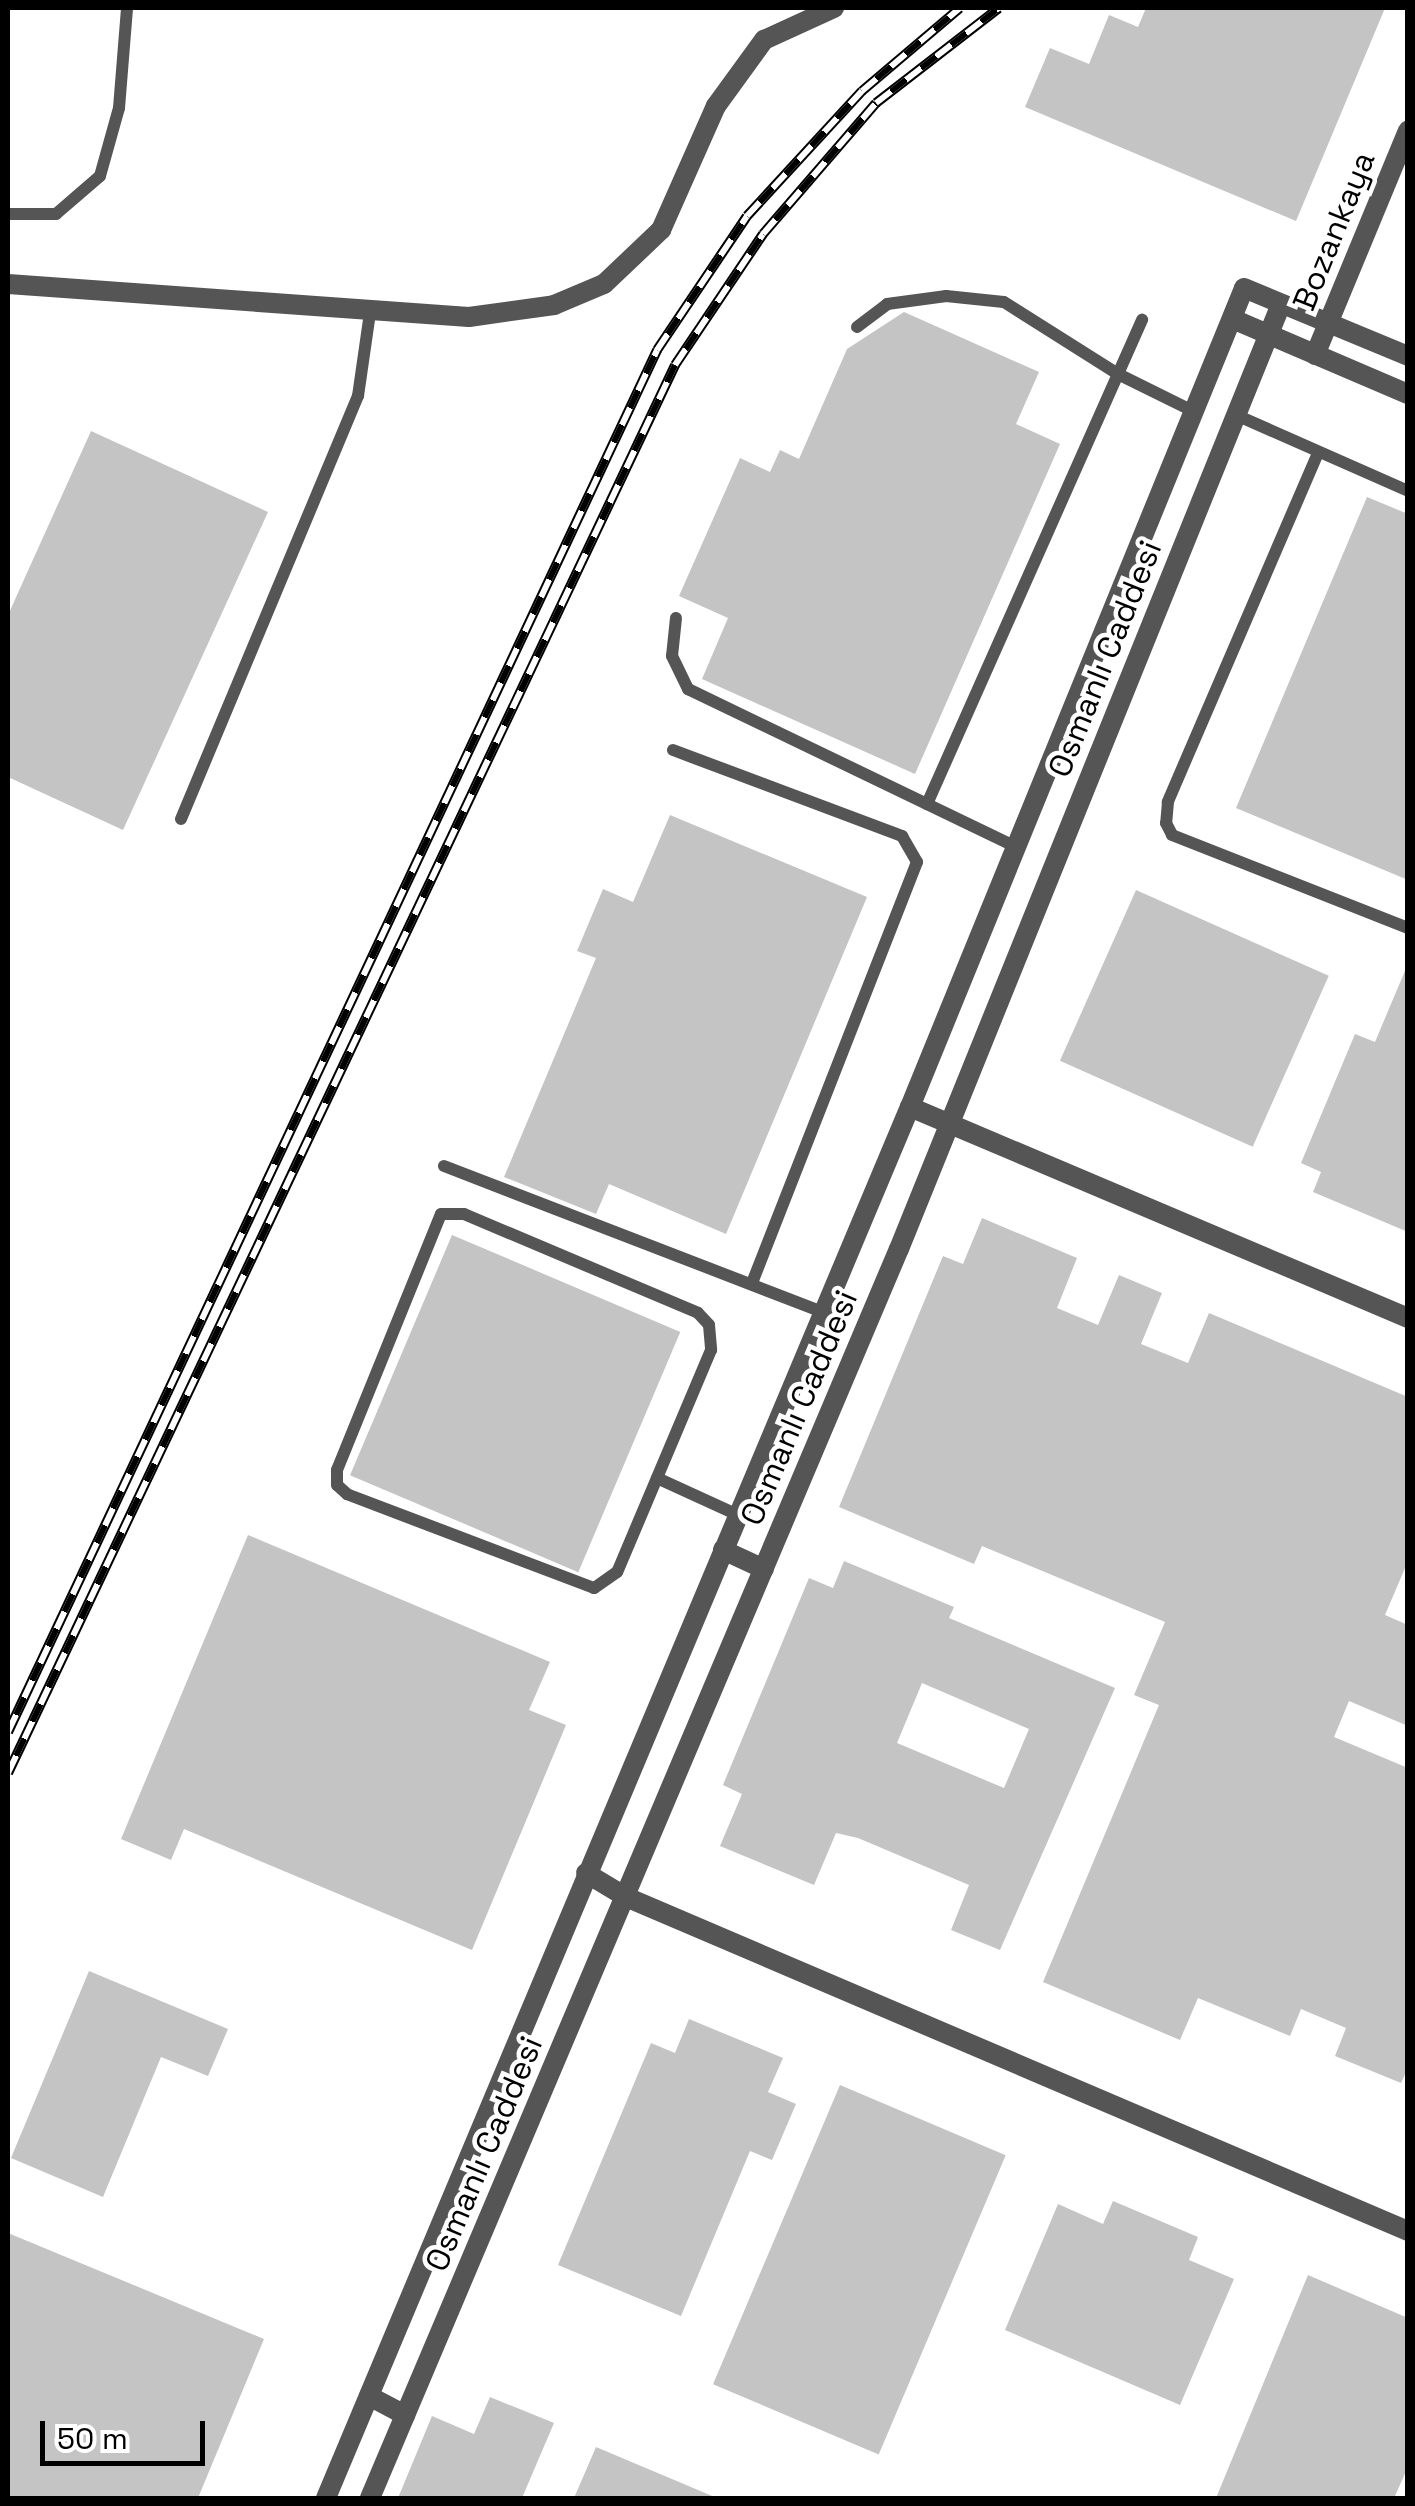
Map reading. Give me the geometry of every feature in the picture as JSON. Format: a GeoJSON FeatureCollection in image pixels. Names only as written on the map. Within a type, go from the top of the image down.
{"type":"FeatureCollection","features":[{"type":"Feature","properties":{"kind":"street"},"geometry":{"type":"LineString","coordinates":[[8,284],[370,313],[516,314],[604,284],[662,230],[716,106],[753,52],[764,40],[834,8]]}},
{"type":"Feature","properties":{"kind":"street","name":"Bozankaya"},"geometry":{"type":"LineString","coordinates":[[1315,355],[1408,130]]}},
{"type":"Feature","properties":{"kind":"street"},"geometry":{"type":"LineString","coordinates":[[326,2498],[910,1107],[1235,320],[1244,288],[1408,356]]}},
{"type":"Feature","properties":{"kind":"street","name":"Osmanlı Caddesi"},"geometry":{"type":"LineString","coordinates":[[370,2498],[764,1569],[1281,304]]}},
{"type":"Feature","properties":{"kind":"street"},"geometry":{"type":"LineString","coordinates":[[1235,320],[1408,394]]}},
{"type":"Feature","properties":{"kind":"street"},"geometry":{"type":"LineString","coordinates":[[910,1107],[1408,1318]]}},
{"type":"Feature","properties":{"kind":"street"},"geometry":{"type":"LineString","coordinates":[[723,1550],[764,1569]]}},
{"type":"Feature","properties":{"kind":"street"},"geometry":{"type":"LineString","coordinates":[[586,1873],[626,1897],[1408,2231]]}},
{"type":"Feature","properties":{"kind":"street"},"geometry":{"type":"LineString","coordinates":[[368,2396],[405,2415]]}},
{"type":"Feature","properties":{"kind":"lane"},"geometry":{"type":"LineString","coordinates":[[8,214],[56,214],[100,176],[119,108],[127,8]]}},
{"type":"Feature","properties":{"kind":"lane"},"geometry":{"type":"LineString","coordinates":[[856,327],[887,304],[946,296],[1004,302],[1118,374],[1195,412]]}},
{"type":"Feature","properties":{"kind":"lane"},"geometry":{"type":"LineString","coordinates":[[181,819],[358,396],[370,313]]}},
{"type":"Feature","properties":{"kind":"lane"},"geometry":{"type":"LineString","coordinates":[[927,804],[1142,320]]}},
{"type":"Feature","properties":{"kind":"lane"},"geometry":{"type":"LineString","coordinates":[[1236,415],[1408,491]]}},
{"type":"Feature","properties":{"kind":"lane"},"geometry":{"type":"LineString","coordinates":[[1318,453],[1168,802],[1166,822],[1172,835],[1408,928]]}},
{"type":"Feature","properties":{"kind":"lane"},"geometry":{"type":"LineString","coordinates":[[676,618],[672,656],[688,690],[1017,847]]}},
{"type":"Feature","properties":{"kind":"lane"},"geometry":{"type":"LineString","coordinates":[[672,750],[902,836],[918,862],[752,1284]]}},
{"type":"Feature","properties":{"kind":"lane"},"geometry":{"type":"LineString","coordinates":[[444,1166],[824,1312]]}},
{"type":"Feature","properties":{"kind":"lane"},"geometry":{"type":"LineString","coordinates":[[441,1214],[464,1214],[698,1314],[710,1325],[711,1350],[657,1478],[617,1572],[594,1588],[347,1494],[337,1484],[337,1470],[441,1214]]}},
{"type":"Feature","properties":{"kind":"lane"},"geometry":{"type":"LineString","coordinates":[[657,1478],[738,1515]]}},
{"type":"Feature","properties":{"kind":"building"},"geometry":{"type":"Polygon","coordinates":[[[1146,8],[1385,8],[1296,221],[1025,107],[1050,48],[1089,64],[1109,15],[1138,27],[1146,8]]]}},
{"type":"Feature","properties":{"kind":"building"},"geometry":{"type":"Polygon","coordinates":[[[904,312],[1039,372],[1016,424],[1060,444],[915,774],[702,679],[728,618],[679,596],[740,458],[770,472],[780,450],[799,459],[847,349],[904,312]]]}},
{"type":"Feature","properties":{"kind":"building"},"geometry":{"type":"Polygon","coordinates":[[[91,431],[268,512],[123,830],[8,777],[8,615],[91,431]]]}},
{"type":"Feature","properties":{"kind":"building"},"geometry":{"type":"Polygon","coordinates":[[[1367,497],[1408,514],[1408,880],[1236,808],[1367,497]]]}},
{"type":"Feature","properties":{"kind":"building"},"geometry":{"type":"Polygon","coordinates":[[[670,815],[867,897],[726,1234],[609,1184],[596,1214],[504,1177],[596,958],[577,951],[603,889],[633,902],[670,815]]]}},
{"type":"Feature","properties":{"kind":"building"},"geometry":{"type":"Polygon","coordinates":[[[1136,890],[1329,976],[1253,1147],[1060,1061],[1136,890]]]}},
{"type":"Feature","properties":{"kind":"building"},"geometry":{"type":"Polygon","coordinates":[[[1407,966],[1408,1232],[1313,1192],[1321,1172],[1301,1163],[1355,1034],[1375,1042],[1407,966]]]}},
{"type":"Feature","properties":{"kind":"building"},"geometry":{"type":"Polygon","coordinates":[[[982,1218],[1077,1258],[1057,1308],[1098,1325],[1119,1275],[1162,1293],[1141,1344],[1188,1363],[1209,1313],[1408,1397],[1408,1561],[1385,1615],[1408,1625],[1408,1726],[1349,1701],[1334,1737],[1408,1768],[1408,2068],[1401,2083],[1335,2056],[1346,2028],[1301,2009],[1290,2036],[1198,1998],[1180,2040],[1043,1982],[1159,1705],[1134,1695],[1165,1622],[982,1546],[974,1564],[839,1507],[943,1256],[963,1264],[982,1218]]]}},
{"type":"Feature","properties":{"kind":"building"},"geometry":{"type":"Polygon","coordinates":[[[452,1235],[680,1332],[578,1572],[350,1475],[452,1235]]]}},
{"type":"Feature","properties":{"kind":"building"},"geometry":{"type":"Polygon","coordinates":[[[248,1535],[550,1662],[529,1710],[566,1725],[472,1950],[184,1829],[171,1860],[121,1839],[248,1535]]]}},
{"type":"Feature","properties":{"kind":"building"},"geometry":{"type":"Polygon","coordinates":[[[844,1561],[954,1607],[949,1618],[1115,1688],[1000,1950],[951,1930],[969,1885],[858,1838],[836,1833],[814,1885],[720,1846],[742,1794],[723,1785],[809,1578],[833,1588],[844,1561]],[[922,1683],[897,1743],[1004,1788],[1029,1729],[922,1683]]]}},
{"type":"Feature","properties":{"kind":"building"},"geometry":{"type":"Polygon","coordinates":[[[89,1971],[228,2029],[208,2076],[161,2057],[103,2197],[11,2158],[89,1971]]]}},
{"type":"Feature","properties":{"kind":"building"},"geometry":{"type":"Polygon","coordinates":[[[689,2019],[783,2058],[768,2092],[796,2104],[772,2160],[750,2151],[681,2316],[558,2265],[651,2043],[675,2053],[689,2019]]]}},
{"type":"Feature","properties":{"kind":"building"},"geometry":{"type":"Polygon","coordinates":[[[840,2085],[1006,2155],[879,2454],[713,2384],[840,2085]]]}},
{"type":"Feature","properties":{"kind":"building"},"geometry":{"type":"Polygon","coordinates":[[[1113,2201],[1198,2237],[1189,2260],[1234,2279],[1180,2405],[1005,2330],[1058,2204],[1103,2224],[1113,2201]]]}},
{"type":"Feature","properties":{"kind":"building"},"geometry":{"type":"Polygon","coordinates":[[[8,2233],[264,2339],[198,2498],[8,2498],[8,2233]]]}},
{"type":"Feature","properties":{"kind":"building"},"geometry":{"type":"Polygon","coordinates":[[[1308,2275],[1408,2318],[1408,2467],[1394,2498],[1216,2498],[1308,2275]]]}},
{"type":"Feature","properties":{"kind":"building"},"geometry":{"type":"Polygon","coordinates":[[[490,2397],[554,2423],[522,2498],[398,2498],[432,2416],[474,2434],[490,2397]]]}},
{"type":"Feature","properties":{"kind":"building"},"geometry":{"type":"Polygon","coordinates":[[[596,2447],[717,2498],[574,2498],[596,2447]]]}},
{"type":"Feature","properties":{"kind":"railway"},"geometry":{"type":"LineString","coordinates":[[8,1732],[657,350],[747,216],[862,91],[960,8]]}},
{"type":"Feature","properties":{"kind":"railway"},"geometry":{"type":"LineString","coordinates":[[8,1773],[675,365],[763,234],[876,103],[999,8]]}}]}
